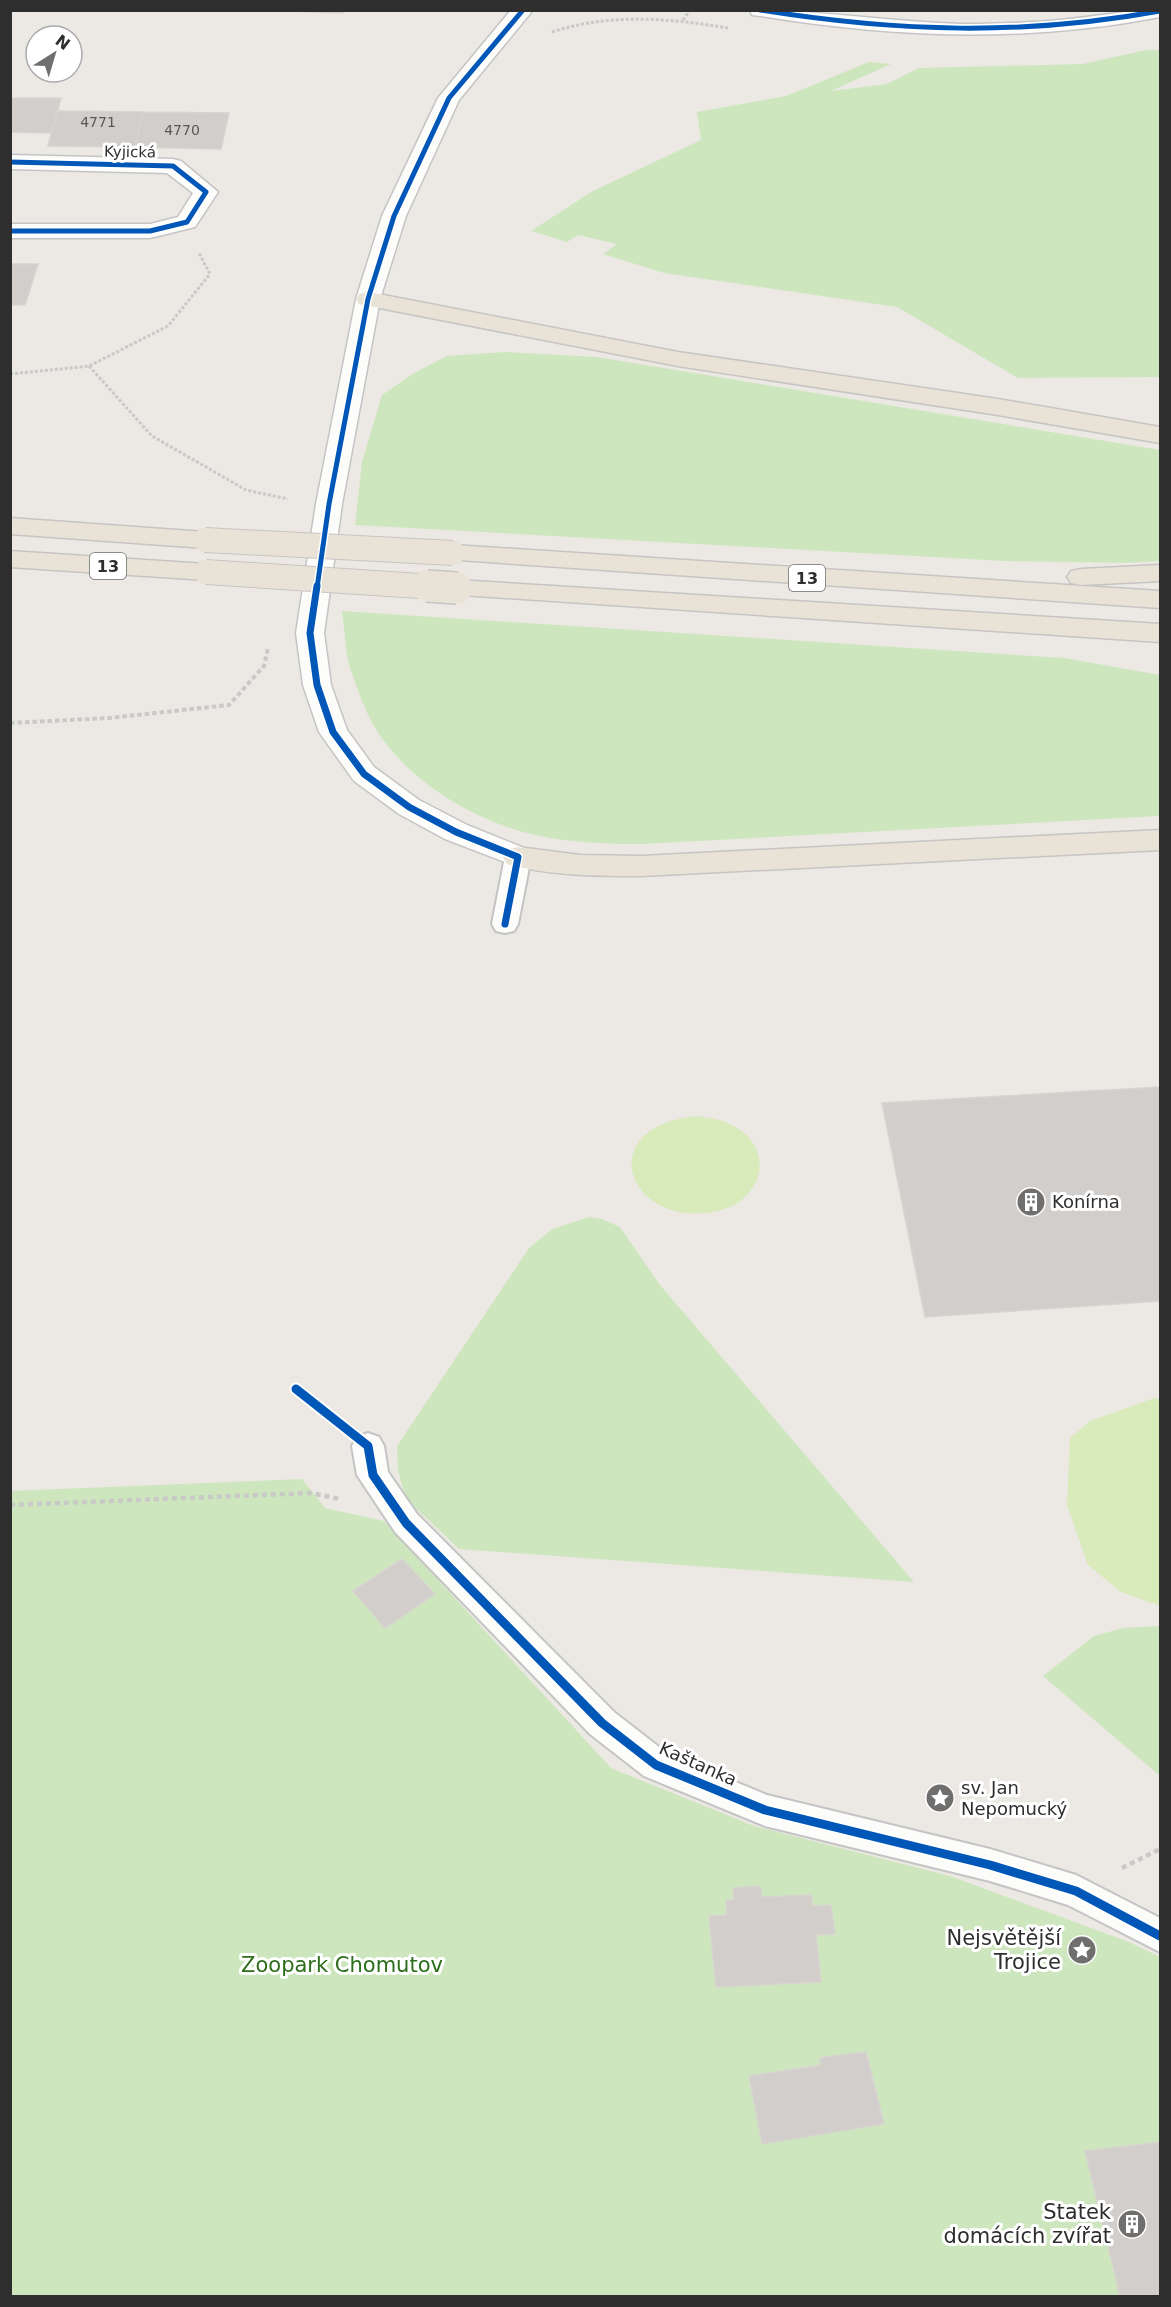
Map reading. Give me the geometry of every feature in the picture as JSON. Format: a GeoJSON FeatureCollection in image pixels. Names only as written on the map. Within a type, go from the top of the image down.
{"type":"FeatureCollection","features":[{"type":"Feature","properties":{"kind":"highway"},"geometry":{"type":"LineString","coordinates":[[368,299],[678,359],[998,407],[1161,435]]}},
{"type":"Feature","properties":{"kind":"highway","name":"13"},"geometry":{"type":"LineString","coordinates":[[10,526],[1161,600]]}},
{"type":"Feature","properties":{"kind":"highway","name":"13"},"geometry":{"type":"LineString","coordinates":[[10,559],[1161,633]]}},
{"type":"Feature","properties":{"kind":"highway"},"geometry":{"type":"LineString","coordinates":[[906,585],[1161,573]]}},
{"type":"Feature","properties":{"kind":"highway"},"geometry":{"type":"LineString","coordinates":[[1012,625],[1161,656]]}},
{"type":"Feature","properties":{"kind":"highway"},"geometry":{"type":"LineString","coordinates":[[1117,842],[1161,834]]}},
{"type":"Feature","properties":{"kind":"highway"},"geometry":{"type":"LineString","coordinates":[[518,857],[580,865],[641,866],[1161,840]]}},
{"type":"Feature","properties":{"kind":"street"},"geometry":{"type":"LineString","coordinates":[[518,857],[456,832],[409,807],[364,774],[333,732],[317,685],[310,633],[329,504],[368,299],[394,216],[449,98],[523,10]]}},
{"type":"Feature","properties":{"kind":"street"},"geometry":{"type":"LineString","coordinates":[[760,10],[838,24],[923,30],[1002,31],[1078,26],[1161,11]]}},
{"type":"Feature","properties":{"kind":"street","name":"Kyjická"},"geometry":{"type":"LineString","coordinates":[[10,162],[173,166],[206,192],[187,222],[150,231],[10,231]]}},
{"type":"Feature","properties":{"kind":"lane"},"geometry":{"type":"LineString","coordinates":[[505,924],[518,857]]}},
{"type":"Feature","properties":{"kind":"lane","name":"Kaštanka"},"geometry":{"type":"LineString","coordinates":[[369,1446],[373,1475],[406,1523],[602,1723],[656,1765],[765,1810],[990,1865],[1076,1891],[1161,1936]]}},
{"type":"Feature","properties":{"kind":"path"},"geometry":{"type":"LineString","coordinates":[[683,20],[690,10]]}},
{"type":"Feature","properties":{"kind":"path"},"geometry":{"type":"LineString","coordinates":[[10,374],[89,366],[168,326],[210,274],[194,242],[150,231]]}},
{"type":"Feature","properties":{"kind":"path"},"geometry":{"type":"LineString","coordinates":[[10,1505],[311,1493],[359,1503],[406,1523]]}},
{"type":"Feature","properties":{"kind":"green space"},"geometry":{"type":"Polygon","coordinates":[[[1146,50],[1160,50],[1160,377],[1018,378],[897,307],[664,273],[603,254],[617,244],[578,235],[567,242],[531,231],[593,191],[701,140],[697,112],[786,96],[869,62],[891,64],[831,91],[887,84],[919,68],[1083,64],[1146,50]]]}},
{"type":"Feature","properties":{"kind":"green space"},"geometry":{"type":"Polygon","coordinates":[[[505,352],[597,357],[1160,450],[1160,561],[1124,563],[1004,561],[355,525],[362,462],[382,395],[414,373],[447,356],[505,352]]]}},
{"type":"Feature","properties":{"kind":"green space"},"geometry":{"type":"Polygon","coordinates":[[[342,611],[1064,658],[1160,675],[1160,816],[643,844],[562,840],[535,835],[489,820],[445,796],[424,782],[389,748],[375,728],[362,702],[352,674],[342,611]]]}},
{"type":"Feature","properties":{"kind":"green space"},"geometry":{"type":"Polygon","coordinates":[[[697,1116],[724,1121],[743,1132],[752,1141],[757,1151],[760,1162],[759,1172],[749,1193],[731,1207],[704,1213],[677,1212],[655,1203],[640,1188],[632,1171],[633,1153],[644,1136],[664,1123],[697,1116]]]}},
{"type":"Feature","properties":{"kind":"green space"},"geometry":{"type":"Polygon","coordinates":[[[589,1217],[602,1219],[620,1227],[660,1285],[914,1582],[459,1549],[406,1499],[398,1471],[397,1446],[529,1248],[552,1229],[589,1217]]]}},
{"type":"Feature","properties":{"kind":"green space"},"geometry":{"type":"Polygon","coordinates":[[[1154,1398],[1160,1399],[1160,1606],[1121,1592],[1088,1565],[1067,1505],[1070,1438],[1090,1421],[1154,1398]]]}},
{"type":"Feature","properties":{"kind":"green space","name":"Zoopark Chomutov"},"geometry":{"type":"Polygon","coordinates":[[[302,1479],[325,1508],[384,1521],[611,1768],[754,1826],[950,1876],[1129,1942],[1160,1957],[1160,2296],[11,2296],[10,1491],[302,1479]]]}},
{"type":"Feature","properties":{"kind":"green space"},"geometry":{"type":"Polygon","coordinates":[[[1160,1626],[1160,1776],[1043,1676],[1094,1636],[1123,1628],[1160,1626]]]}},
{"type":"Feature","properties":{"kind":"building"},"geometry":{"type":"Polygon","coordinates":[[[263,10],[344,10],[343,13],[263,10]]]}},
{"type":"Feature","properties":{"kind":"building"},"geometry":{"type":"Polygon","coordinates":[[[10,98],[61,98],[52,133],[10,132],[10,98]]]}},
{"type":"Feature","properties":{"kind":"building"},"geometry":{"type":"Polygon","coordinates":[[[57,111],[143,112],[135,147],[48,146],[57,111]]]}},
{"type":"Feature","properties":{"kind":"building"},"geometry":{"type":"Polygon","coordinates":[[[143,112],[229,113],[221,149],[135,147],[143,112]]]}},
{"type":"Feature","properties":{"kind":"building"},"geometry":{"type":"Polygon","coordinates":[[[10,264],[38,264],[25,305],[10,305],[10,264]]]}},
{"type":"Feature","properties":{"kind":"building","name":"Konírna"},"geometry":{"type":"Polygon","coordinates":[[[1160,1087],[1160,1301],[925,1317],[882,1103],[1160,1087]]]}},
{"type":"Feature","properties":{"kind":"building"},"geometry":{"type":"Polygon","coordinates":[[[402,1559],[435,1594],[385,1628],[353,1591],[402,1559]]]}},
{"type":"Feature","properties":{"kind":"building"},"geometry":{"type":"Polygon","coordinates":[[[760,1886],[762,1897],[811,1895],[813,1906],[831,1905],[835,1934],[816,1935],[821,1982],[716,1987],[709,1916],[727,1915],[726,1900],[734,1900],[733,1888],[760,1886]]]}},
{"type":"Feature","properties":{"kind":"building"},"geometry":{"type":"Polygon","coordinates":[[[866,2052],[884,2124],[762,2144],[749,2076],[821,2065],[820,2058],[866,2052]]]}},
{"type":"Feature","properties":{"kind":"building","name":"Statek domácích zvířat"},"geometry":{"type":"Polygon","coordinates":[[[1160,2142],[1160,2296],[1120,2296],[1085,2151],[1160,2142]]]}},
{"type":"Feature","properties":{"kind":"cycle path"},"geometry":{"type":"LineString","coordinates":[[505,924],[518,857],[456,832],[409,807],[364,774],[333,732],[317,685],[310,633],[329,504],[368,299],[394,216],[449,98],[523,10]]}},
{"type":"Feature","properties":{"kind":"cycle path"},"geometry":{"type":"LineString","coordinates":[[760,10],[860,24],[960,30],[1060,26],[1160,11]]}},
{"type":"Feature","properties":{"kind":"cycle path"},"geometry":{"type":"LineString","coordinates":[[10,162],[173,166],[206,192],[187,222],[150,231],[10,231]]}},
{"type":"Feature","properties":{"kind":"cycle path"},"geometry":{"type":"LineString","coordinates":[[296,1389],[368,1446],[373,1475],[406,1523],[602,1723],[656,1765],[765,1810],[990,1865],[1076,1891],[1160,1936]]}},
{"type":"Feature","properties":{"kind":"place","name":"Konírna"},"geometry":{"type":"Point","coordinates":[1031,1202]}},
{"type":"Feature","properties":{"kind":"place","name":"sv. Jan Nepomucký"},"geometry":{"type":"Point","coordinates":[940,1798]}},
{"type":"Feature","properties":{"kind":"place","name":"Nejsvětější Trojice"},"geometry":{"type":"Point","coordinates":[1082,1950]}},
{"type":"Feature","properties":{"kind":"place","name":"Statek domácích zvířat"},"geometry":{"type":"Point","coordinates":[1132,2224]}}]}
